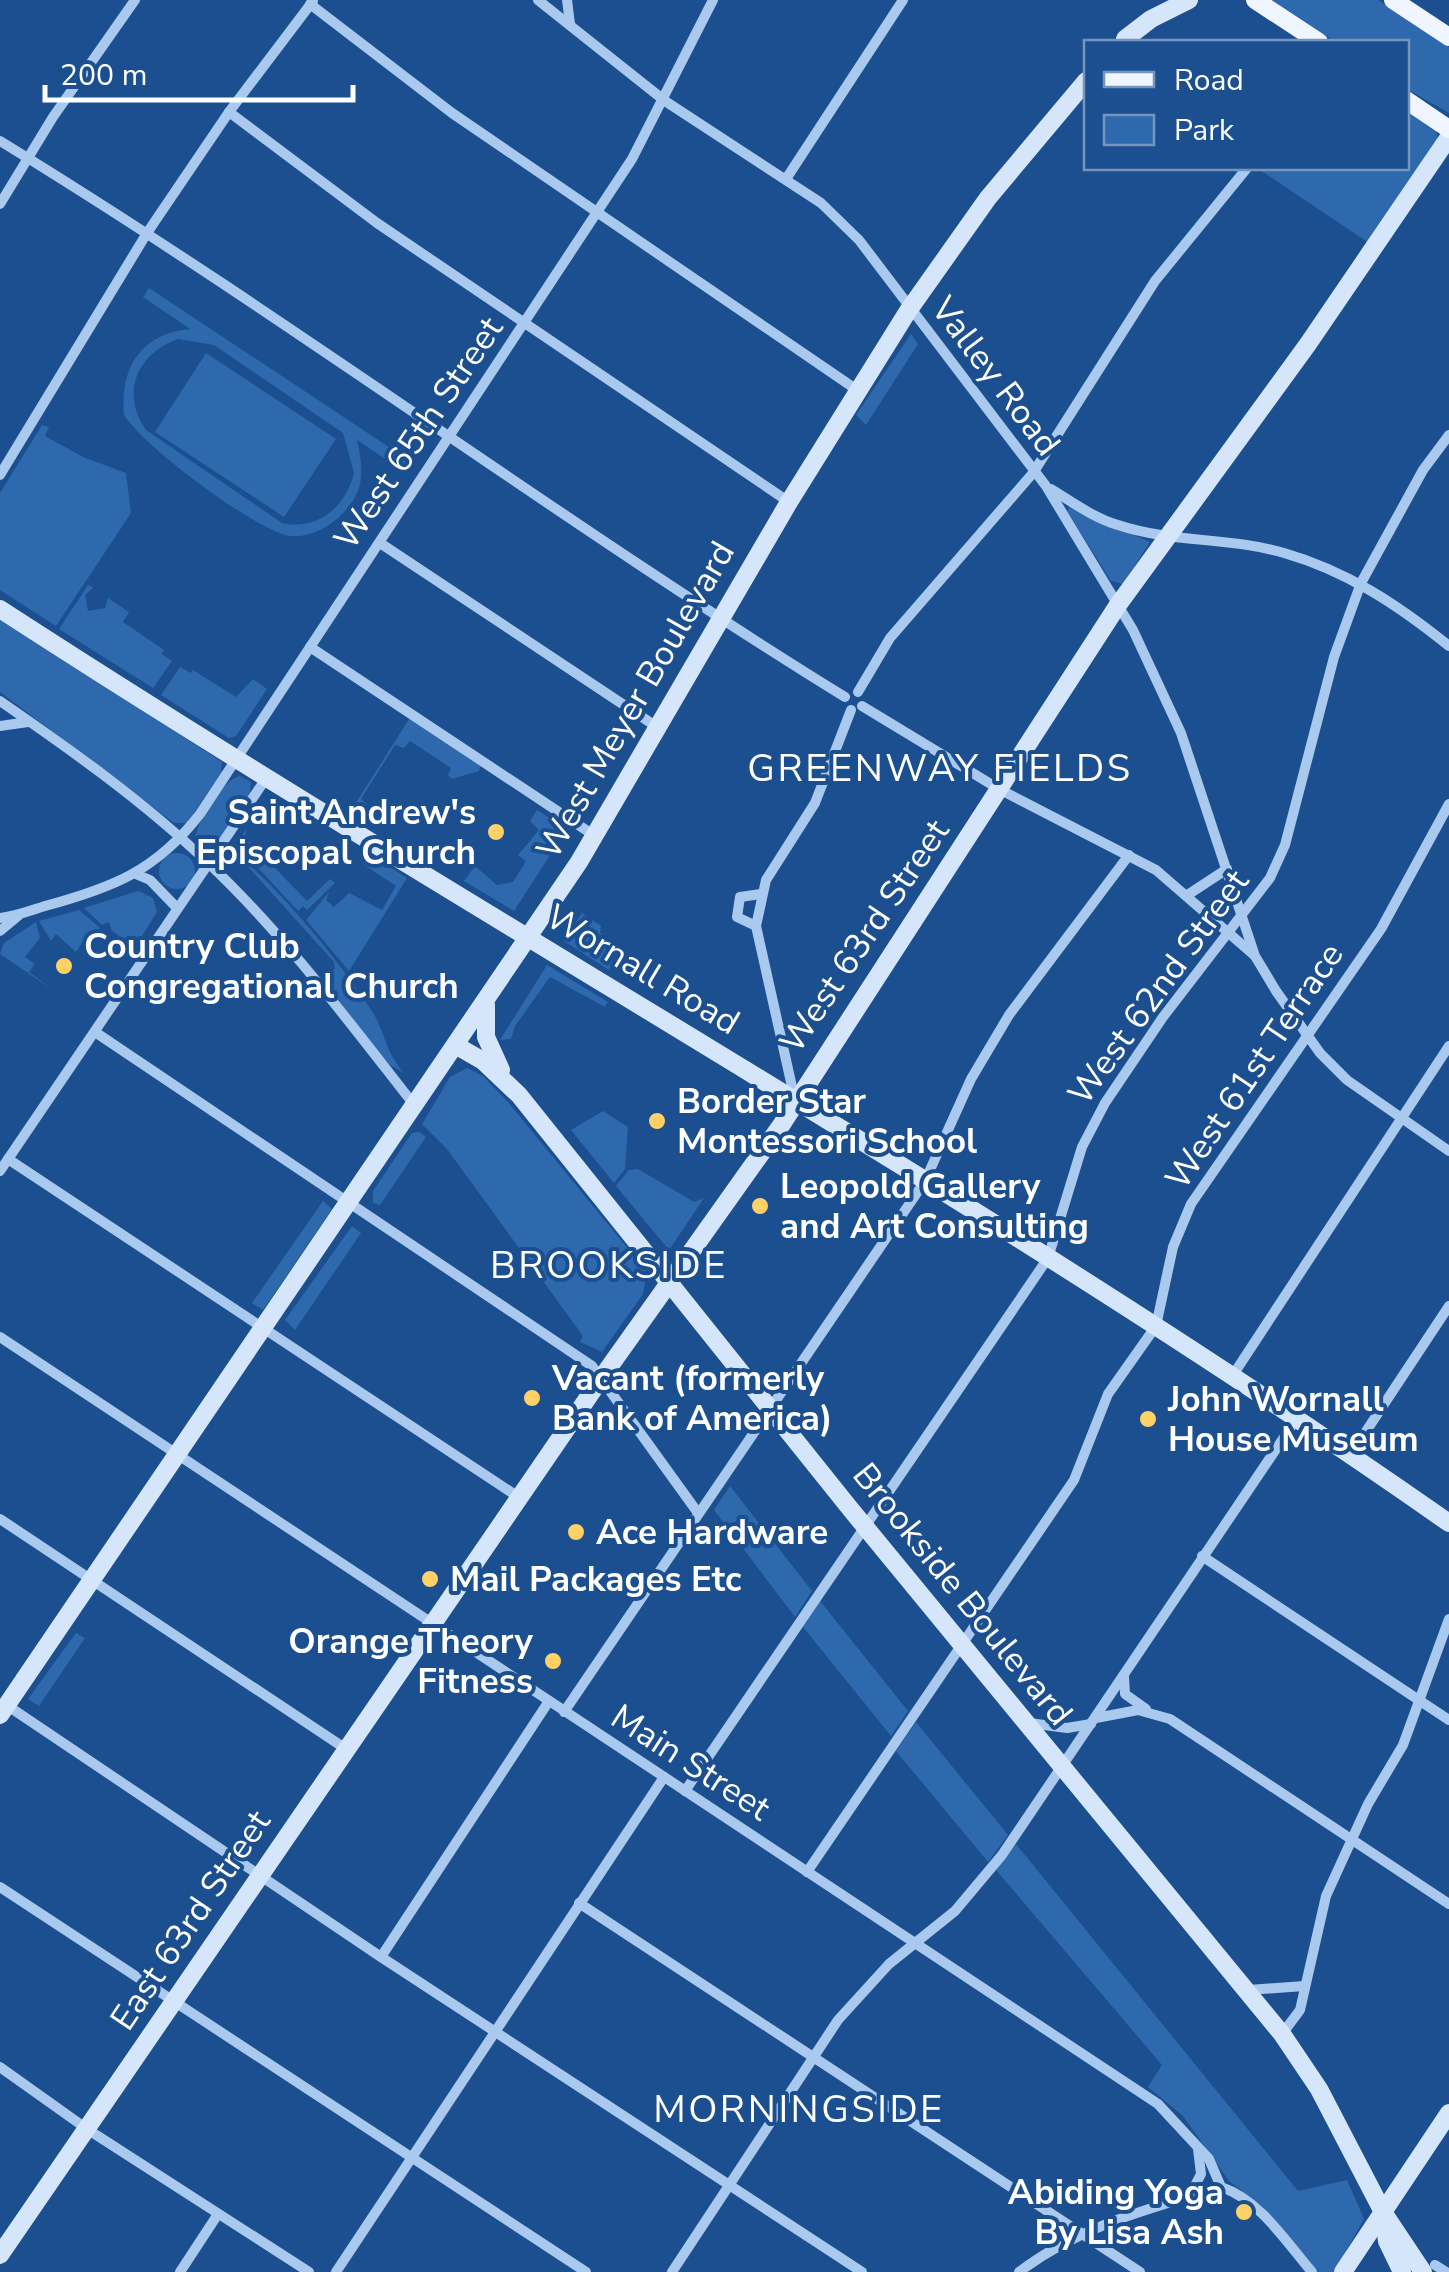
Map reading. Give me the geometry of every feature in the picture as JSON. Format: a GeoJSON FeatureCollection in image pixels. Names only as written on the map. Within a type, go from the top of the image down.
{"type":"FeatureCollection","features":[{"type":"Feature","properties":{"kind":"main road"},"geometry":{"type":"LineString","coordinates":[[1125,40],[1158,0]]}},
{"type":"Feature","properties":{"kind":"main road"},"geometry":{"type":"LineString","coordinates":[[1125,40],[1151,19],[1190,0]]}},
{"type":"Feature","properties":{"kind":"main road"},"geometry":{"type":"LineString","coordinates":[[1255,0],[1311,40]]}},
{"type":"Feature","properties":{"kind":"main road"},"geometry":{"type":"LineString","coordinates":[[1393,0],[1449,37]]}},
{"type":"Feature","properties":{"kind":"main road","name":"West Meyer Boulevard"},"geometry":{"type":"LineString","coordinates":[[2,1707],[530,938],[789,502],[910,308],[988,198],[1084,83]]}},
{"type":"Feature","properties":{"kind":"main road"},"geometry":{"type":"LineString","coordinates":[[1409,102],[1449,128]]}},
{"type":"Feature","properties":{"kind":"main road","name":"West 63rd Street"},"geometry":{"type":"LineString","coordinates":[[435,1622],[795,1101],[1118,604],[1308,344],[1449,137]]}},
{"type":"Feature","properties":{"kind":"main road","name":"Wornall Road"},"geometry":{"type":"LineString","coordinates":[[0,609],[236,761],[926,1180],[1233,1374],[1449,1523]]}},
{"type":"Feature","properties":{"kind":"main road"},"geometry":{"type":"LineString","coordinates":[[486,1003],[486,1037],[506,1079]]}},
{"type":"Feature","properties":{"kind":"main road","name":"Brookside Boulevard"},"geometry":{"type":"LineString","coordinates":[[456,1046],[506,1079],[864,1526],[1248,1990],[1319,2090],[1383,2212],[1429,2268]]}},
{"type":"Feature","properties":{"kind":"main road","name":"East 63rd Street"},"geometry":{"type":"LineString","coordinates":[[0,2254],[435,1622]]}},
{"type":"Feature","properties":{"kind":"main road"},"geometry":{"type":"LineString","coordinates":[[1344,2272],[1449,2112]]}},
{"type":"Feature","properties":{"kind":"main road","name":"Brookside Boulevard"},"geometry":{"type":"LineString","coordinates":[[1383,2212],[1387,2240],[1402,2272]]}},
{"type":"Feature","properties":{"kind":"street"},"geometry":{"type":"LineString","coordinates":[[0,204],[135,0]]}},
{"type":"Feature","properties":{"kind":"street","name":"Valley Road"},"geometry":{"type":"LineString","coordinates":[[538,0],[665,101],[786,179],[844,223],[1046,486],[1118,604],[1181,733],[1255,956]]}},
{"type":"Feature","properties":{"kind":"street"},"geometry":{"type":"LineString","coordinates":[[566,0],[570,24]]}},
{"type":"Feature","properties":{"kind":"street","name":"West 65th Street"},"geometry":{"type":"LineString","coordinates":[[18,916],[138,874],[181,839],[596,213],[665,101],[713,0]]}},
{"type":"Feature","properties":{"kind":"street"},"geometry":{"type":"LineString","coordinates":[[786,179],[902,0]]}},
{"type":"Feature","properties":{"kind":"street"},"geometry":{"type":"LineString","coordinates":[[0,475],[146,233],[229,112],[312,2],[426,94],[857,390]]}},
{"type":"Feature","properties":{"kind":"street"},"geometry":{"type":"LineString","coordinates":[[229,112],[377,223],[789,502]]}},
{"type":"Feature","properties":{"kind":"street"},"geometry":{"type":"LineString","coordinates":[[0,141],[451,434],[720,620],[845,697],[856,708],[999,789],[1130,855],[1188,894],[1255,956],[1305,1034],[1347,1080],[1449,1150]]}},
{"type":"Feature","properties":{"kind":"street"},"geometry":{"type":"LineString","coordinates":[[795,1101],[756,926],[761,894],[815,803],[856,708],[858,692],[890,638],[1033,472],[1155,281],[1246,170]]}},
{"type":"Feature","properties":{"kind":"street","name":"West 62nd Street"},"geometry":{"type":"LineString","coordinates":[[685,1791],[1048,1258],[1082,1146],[1105,1102],[1270,878],[1285,845],[1334,657],[1361,584],[1388,529],[1449,434]]}},
{"type":"Feature","properties":{"kind":"street"},"geometry":{"type":"LineString","coordinates":[[1046,486],[1114,524],[1282,552],[1361,584],[1449,646]]}},
{"type":"Feature","properties":{"kind":"street"},"geometry":{"type":"LineString","coordinates":[[380,543],[657,728]]}},
{"type":"Feature","properties":{"kind":"street"},"geometry":{"type":"LineString","coordinates":[[310,647],[594,836]]}},
{"type":"Feature","properties":{"kind":"street"},"geometry":{"type":"LineString","coordinates":[[845,697],[858,692]]}},
{"type":"Feature","properties":{"kind":"street"},"geometry":{"type":"LineString","coordinates":[[0,701],[208,862],[322,989],[416,1106]]}},
{"type":"Feature","properties":{"kind":"street"},"geometry":{"type":"LineString","coordinates":[[0,726],[31,723]]}},
{"type":"Feature","properties":{"kind":"street"},"geometry":{"type":"LineString","coordinates":[[0,1171],[266,777]]}},
{"type":"Feature","properties":{"kind":"street","name":"West 61st Terrace"},"geometry":{"type":"LineString","coordinates":[[807,1872],[1074,1480],[1108,1394],[1156,1326],[1174,1247],[1191,1204],[1381,929],[1449,804]]}},
{"type":"Feature","properties":{"kind":"street"},"geometry":{"type":"LineString","coordinates":[[564,1712],[926,1180],[954,1112],[999,1030],[1130,855]]}},
{"type":"Feature","properties":{"kind":"street"},"geometry":{"type":"LineString","coordinates":[[1188,894],[1228,869]]}},
{"type":"Feature","properties":{"kind":"street"},"geometry":{"type":"LineString","coordinates":[[138,874],[150,880],[176,908]]}},
{"type":"Feature","properties":{"kind":"street"},"geometry":{"type":"LineString","coordinates":[[756,926],[737,918],[736,908],[740,896],[761,894]]}},
{"type":"Feature","properties":{"kind":"street"},"geometry":{"type":"LineString","coordinates":[[0,918],[18,916]]}},
{"type":"Feature","properties":{"kind":"street"},"geometry":{"type":"LineString","coordinates":[[0,931],[18,916]]}},
{"type":"Feature","properties":{"kind":"street"},"geometry":{"type":"LineString","coordinates":[[94,1032],[592,1366],[698,1513]]}},
{"type":"Feature","properties":{"kind":"street"},"geometry":{"type":"LineString","coordinates":[[1233,1374],[1449,1046]]}},
{"type":"Feature","properties":{"kind":"street"},"geometry":{"type":"LineString","coordinates":[[8,1159],[520,1498]]}},
{"type":"Feature","properties":{"kind":"street"},"geometry":{"type":"LineString","coordinates":[[1351,1454],[1449,1306]]}},
{"type":"Feature","properties":{"kind":"street","name":"Main Street"},"geometry":{"type":"LineString","coordinates":[[0,1338],[435,1622],[564,1712],[1158,2104],[1215,2169],[1221,2187],[1236,2192],[1257,2208],[1312,2272]]}},
{"type":"Feature","properties":{"kind":"street"},"geometry":{"type":"LineString","coordinates":[[672,2272],[814,2056],[864,1988],[954,1911],[1002,1855],[1297,1418]]}},
{"type":"Feature","properties":{"kind":"street"},"geometry":{"type":"LineString","coordinates":[[0,1519],[346,1749]]}},
{"type":"Feature","properties":{"kind":"street"},"geometry":{"type":"LineString","coordinates":[[1202,1556],[1449,1720]]}},
{"type":"Feature","properties":{"kind":"street"},"geometry":{"type":"LineString","coordinates":[[1282,2034],[1300,2010],[1326,1896],[1350,1839],[1403,1746],[1449,1619]]}},
{"type":"Feature","properties":{"kind":"street"},"geometry":{"type":"LineString","coordinates":[[1124,1676],[1126,1694],[1151,1712],[1170,1719],[1449,1904]]}},
{"type":"Feature","properties":{"kind":"street"},"geometry":{"type":"LineString","coordinates":[[381,1957],[549,1701]]}},
{"type":"Feature","properties":{"kind":"street"},"geometry":{"type":"LineString","coordinates":[[2,1707],[862,2272]]}},
{"type":"Feature","properties":{"kind":"street"},"geometry":{"type":"LineString","coordinates":[[1025,1722],[1066,1728],[1151,1712]]}},
{"type":"Feature","properties":{"kind":"street"},"geometry":{"type":"LineString","coordinates":[[336,2272],[664,1777]]}},
{"type":"Feature","properties":{"kind":"street"},"geometry":{"type":"LineString","coordinates":[[0,1888],[586,2272]]}},
{"type":"Feature","properties":{"kind":"street"},"geometry":{"type":"LineString","coordinates":[[579,1904],[1140,2272]]}},
{"type":"Feature","properties":{"kind":"street"},"geometry":{"type":"LineString","coordinates":[[1248,1990],[1304,1986]]}},
{"type":"Feature","properties":{"kind":"street"},"geometry":{"type":"LineString","coordinates":[[0,2068],[87,2130],[310,2272]]}},
{"type":"Feature","properties":{"kind":"street"},"geometry":{"type":"LineString","coordinates":[[1189,2197],[1201,2174],[1198,2148]]}},
{"type":"Feature","properties":{"kind":"street"},"geometry":{"type":"LineString","coordinates":[[1019,2272],[1048,2250],[1081,2233],[1221,2187]]}},
{"type":"Feature","properties":{"kind":"street"},"geometry":{"type":"LineString","coordinates":[[180,2272],[218,2214]]}},
{"type":"Feature","properties":{"kind":"street","name":"Brookside Boulevard"},"geometry":{"type":"LineString","coordinates":[[1429,2268],[1446,2272]]}},
{"type":"Feature","properties":{"kind":"green space"},"geometry":{"type":"Polygon","coordinates":[[[1270,0],[1378,0],[1449,47],[1449,113],[1409,90],[1409,40],[1333,40],[1270,0]]]}},
{"type":"Feature","properties":{"kind":"green space"},"geometry":{"type":"Polygon","coordinates":[[[1409,110],[1436,129],[1438,140],[1369,243],[1260,170],[1409,170],[1409,110]]]}},
{"type":"Feature","properties":{"kind":"green space"},"geometry":{"type":"Polygon","coordinates":[[[149,288],[413,463],[406,473],[357,440],[360,486],[352,502],[334,521],[314,533],[291,536],[253,520],[176,466],[124,415],[126,382],[137,356],[158,338],[190,329],[143,297],[149,288]],[[178,339],[152,354],[143,365],[137,376],[134,402],[146,430],[282,523],[307,523],[328,514],[344,496],[354,473],[343,433],[214,345],[178,339]]]}},
{"type":"Feature","properties":{"kind":"green space"},"geometry":{"type":"Polygon","coordinates":[[[911,334],[918,344],[866,425],[856,415],[911,334]]]}},
{"type":"Feature","properties":{"kind":"green space"},"geometry":{"type":"Polygon","coordinates":[[[206,353],[336,439],[284,517],[155,432],[206,353]]]}},
{"type":"Feature","properties":{"kind":"green space"},"geometry":{"type":"Polygon","coordinates":[[[42,425],[49,427],[45,436],[83,457],[126,473],[131,513],[56,626],[0,590],[0,493],[42,425]]]}},
{"type":"Feature","properties":{"kind":"green space"},"geometry":{"type":"Polygon","coordinates":[[[1070,506],[1150,542],[1123,584],[1111,581],[1067,511],[1070,506]]]}},
{"type":"Feature","properties":{"kind":"green space"},"geometry":{"type":"Polygon","coordinates":[[[88,585],[93,588],[85,595],[88,611],[105,608],[108,598],[129,612],[123,622],[164,650],[162,654],[172,661],[153,688],[59,629],[88,585]]]}},
{"type":"Feature","properties":{"kind":"green space"},"geometry":{"type":"Polygon","coordinates":[[[0,618],[222,762],[221,773],[187,823],[174,823],[0,692],[0,618]]]}},
{"type":"Feature","properties":{"kind":"green space"},"geometry":{"type":"Polygon","coordinates":[[[180,667],[191,673],[193,670],[236,697],[253,679],[267,689],[236,736],[229,738],[161,695],[180,667]]]}},
{"type":"Feature","properties":{"kind":"green space"},"geometry":{"type":"Polygon","coordinates":[[[411,716],[481,764],[479,771],[452,779],[448,775],[451,768],[410,741],[404,748],[395,745],[361,799],[367,804],[359,817],[350,812],[411,716]]]}},
{"type":"Feature","properties":{"kind":"green space"},"geometry":{"type":"Polygon","coordinates":[[[240,776],[251,782],[250,793],[216,843],[202,845],[195,837],[201,820],[219,792],[240,776]]]}},
{"type":"Feature","properties":{"kind":"green space"},"geometry":{"type":"Polygon","coordinates":[[[537,810],[567,829],[514,911],[464,881],[475,866],[497,885],[513,882],[526,861],[518,855],[539,830],[530,821],[537,810]]]}},
{"type":"Feature","properties":{"kind":"green space"},"geometry":{"type":"Polygon","coordinates":[[[247,828],[245,837],[307,901],[330,879],[335,883],[307,910],[303,906],[298,911],[236,844],[247,828]]]}},
{"type":"Feature","properties":{"kind":"green space"},"geometry":{"type":"Polygon","coordinates":[[[233,850],[290,905],[341,968],[372,1011],[404,1073],[385,1062],[325,983],[335,968],[334,962],[233,850]]]}},
{"type":"Feature","properties":{"kind":"green space"},"geometry":{"type":"Polygon","coordinates":[[[177,853],[190,858],[195,871],[190,884],[177,889],[164,884],[159,871],[164,858],[177,853]]]}},
{"type":"Feature","properties":{"kind":"green space"},"geometry":{"type":"Polygon","coordinates":[[[372,856],[407,878],[349,971],[306,920],[329,892],[326,900],[334,907],[349,893],[382,910],[396,886],[363,864],[372,856]]]}},
{"type":"Feature","properties":{"kind":"green space"},"geometry":{"type":"Polygon","coordinates":[[[138,891],[153,898],[157,912],[135,947],[112,931],[109,922],[102,925],[84,908],[138,891]]]}},
{"type":"Feature","properties":{"kind":"green space"},"geometry":{"type":"Polygon","coordinates":[[[79,910],[100,928],[96,934],[90,931],[76,952],[56,934],[51,941],[39,921],[79,910]]]}},
{"type":"Feature","properties":{"kind":"green space"},"geometry":{"type":"Polygon","coordinates":[[[582,913],[601,926],[600,933],[615,943],[620,954],[614,955],[609,970],[564,941],[582,913]]]}},
{"type":"Feature","properties":{"kind":"green space"},"geometry":{"type":"Polygon","coordinates":[[[36,922],[40,938],[25,957],[35,964],[29,972],[53,990],[0,954],[4,943],[36,922]]]}},
{"type":"Feature","properties":{"kind":"green space"},"geometry":{"type":"Polygon","coordinates":[[[547,965],[608,1002],[605,1007],[550,977],[515,1026],[511,1039],[500,1040],[547,965]]]}},
{"type":"Feature","properties":{"kind":"green space"},"geometry":{"type":"Polygon","coordinates":[[[467,1068],[483,1076],[508,1102],[647,1272],[643,1294],[602,1352],[580,1342],[583,1336],[447,1149],[422,1124],[450,1077],[467,1068]]]}},
{"type":"Feature","properties":{"kind":"green space"},"geometry":{"type":"Polygon","coordinates":[[[603,1111],[628,1127],[625,1169],[614,1183],[571,1130],[603,1111]]]}},
{"type":"Feature","properties":{"kind":"green space"},"geometry":{"type":"Polygon","coordinates":[[[412,1133],[426,1137],[380,1205],[373,1203],[373,1191],[412,1133]]]}},
{"type":"Feature","properties":{"kind":"green space"},"geometry":{"type":"Polygon","coordinates":[[[638,1169],[694,1202],[704,1198],[669,1250],[616,1186],[629,1170],[638,1169]]]}},
{"type":"Feature","properties":{"kind":"green space"},"geometry":{"type":"Polygon","coordinates":[[[323,1201],[332,1209],[263,1310],[252,1303],[323,1201]]]}},
{"type":"Feature","properties":{"kind":"green space"},"geometry":{"type":"Polygon","coordinates":[[[352,1226],[361,1233],[295,1330],[285,1320],[352,1226]]]}},
{"type":"Feature","properties":{"kind":"green space"},"geometry":{"type":"Polygon","coordinates":[[[730,1486],[812,1591],[795,1617],[714,1510],[730,1486]]]}},
{"type":"Feature","properties":{"kind":"green space"},"geometry":{"type":"Polygon","coordinates":[[[820,1601],[908,1711],[891,1736],[803,1627],[820,1601]]]}},
{"type":"Feature","properties":{"kind":"green space"},"geometry":{"type":"Polygon","coordinates":[[[76,1633],[85,1638],[39,1706],[28,1699],[76,1633]]]}},
{"type":"Feature","properties":{"kind":"green space"},"geometry":{"type":"Polygon","coordinates":[[[916,1722],[1008,1835],[988,1862],[896,1751],[916,1722]]]}},
{"type":"Feature","properties":{"kind":"green space"},"geometry":{"type":"Polygon","coordinates":[[[1016,1844],[1298,2191],[1347,2180],[1364,2219],[1334,2272],[1318,2272],[1264,2208],[1229,2181],[1183,2116],[1148,2087],[1162,2065],[996,1870],[1016,1844]]]}},
{"type":"Feature","properties":{"kind":"place","name":"Saint Andrew's Episcopal Church"},"geometry":{"type":"Point","coordinates":[496,832]}},
{"type":"Feature","properties":{"kind":"place","name":"Country Club Congregational Church"},"geometry":{"type":"Point","coordinates":[64,966]}},
{"type":"Feature","properties":{"kind":"place","name":"Border Star Montessori School"},"geometry":{"type":"Point","coordinates":[657,1121]}},
{"type":"Feature","properties":{"kind":"place","name":"Leopold Gallery and Art Consulting"},"geometry":{"type":"Point","coordinates":[760,1206]}},
{"type":"Feature","properties":{"kind":"place","name":"Vacant (formerly Bank of America)"},"geometry":{"type":"Point","coordinates":[532,1398]}},
{"type":"Feature","properties":{"kind":"place","name":"John Wornall House Museum"},"geometry":{"type":"Point","coordinates":[1148,1419]}},
{"type":"Feature","properties":{"kind":"place","name":"Ace Hardware"},"geometry":{"type":"Point","coordinates":[576,1532]}},
{"type":"Feature","properties":{"kind":"place","name":"Mail Packages Etc"},"geometry":{"type":"Point","coordinates":[430,1579]}},
{"type":"Feature","properties":{"kind":"place","name":"Orange Theory Fitness"},"geometry":{"type":"Point","coordinates":[553,1661]}},
{"type":"Feature","properties":{"kind":"place","name":"Abiding Yoga By Lisa Ash"},"geometry":{"type":"Point","coordinates":[1244,2212]}},
{"type":"Feature","properties":{"kind":"district","name":"GREENWAY FIELDS"},"geometry":{"type":"Point","coordinates":[940,768]}},
{"type":"Feature","properties":{"kind":"district","name":"BROOKSIDE"},"geometry":{"type":"Point","coordinates":[609,1265]}},
{"type":"Feature","properties":{"kind":"district","name":"MORNINGSIDE"},"geometry":{"type":"Point","coordinates":[799,2109]}}]}
